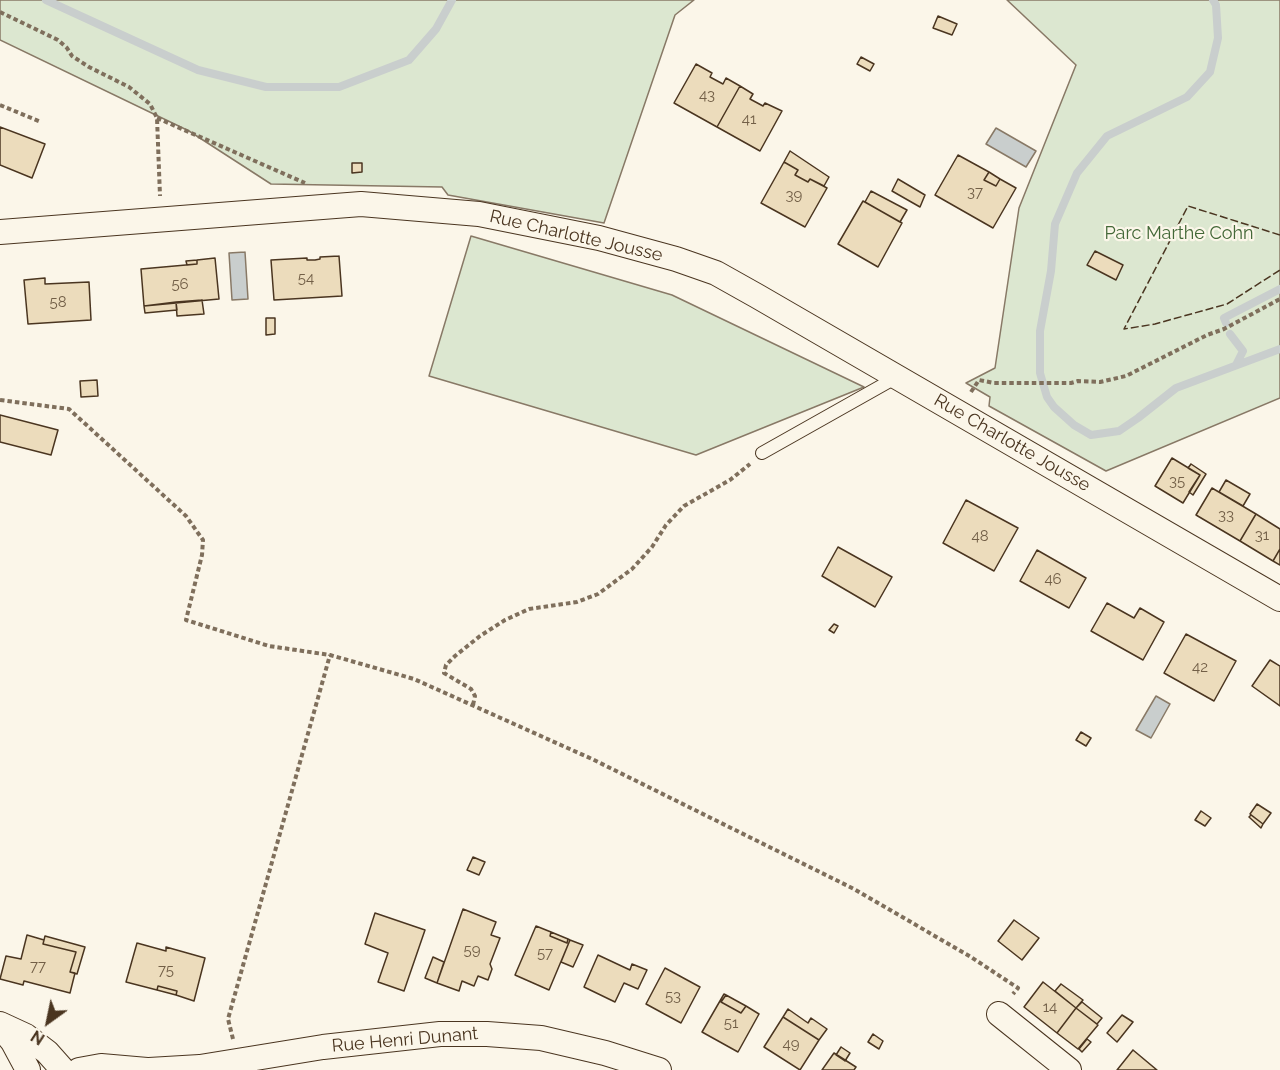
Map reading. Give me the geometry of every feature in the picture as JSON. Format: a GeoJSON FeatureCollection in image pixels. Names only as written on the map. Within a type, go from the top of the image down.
{"type":"FeatureCollection","features":[{"type":"Feature","properties":{"kind":"street","name":"Rue Charlotte Jousse"},"geometry":{"type":"LineString","coordinates":[[0,232],[361,204],[479,214],[600,238],[676,258],[716,273],[1280,598]]}},
{"type":"Feature","properties":{"kind":"street"},"geometry":{"type":"LineString","coordinates":[[999,1014],[1069,1070]]}},
{"type":"Feature","properties":{"kind":"street"},"geometry":{"type":"LineString","coordinates":[[0,1025],[13,1042],[28,1070]]}},
{"type":"Feature","properties":{"kind":"street"},"geometry":{"type":"LineString","coordinates":[[0,1025],[26,1036],[47,1052],[63,1070]]}},
{"type":"Feature","properties":{"kind":"street","name":"Rue Henri Dunant"},"geometry":{"type":"LineString","coordinates":[[79,1070],[100,1066],[148,1070],[202,1068],[239,1061],[265,1064],[323,1047],[440,1034],[487,1034],[541,1038],[605,1053],[659,1070]]}},
{"type":"Feature","properties":{"kind":"street"},"geometry":{"type":"LineString","coordinates":[[309,1070],[323,1047]]}},
{"type":"Feature","properties":{"kind":"lane"},"geometry":{"type":"LineString","coordinates":[[762,453],[897,377]]}},
{"type":"Feature","properties":{"kind":"path"},"geometry":{"type":"LineString","coordinates":[[0,12],[58,40],[72,56],[129,87],[150,104],[157,118],[160,220]]}},
{"type":"Feature","properties":{"kind":"path"},"geometry":{"type":"LineString","coordinates":[[0,105],[41,122]]}},
{"type":"Feature","properties":{"kind":"path"},"geometry":{"type":"LineString","coordinates":[[157,118],[295,177],[345,205]]}},
{"type":"Feature","properties":{"kind":"path"},"geometry":{"type":"LineString","coordinates":[[994,383],[1100,382],[1126,376],[1280,299]]}},
{"type":"Feature","properties":{"kind":"path"},"geometry":{"type":"LineString","coordinates":[[0,400],[69,409],[186,516],[203,540],[202,555],[186,620],[269,646],[330,655],[414,679],[592,759],[854,889],[1018,988],[999,1014]]}},
{"type":"Feature","properties":{"kind":"path"},"geometry":{"type":"LineString","coordinates":[[473,705],[475,696],[471,689],[444,673],[446,665],[455,656],[480,636],[529,609],[577,602],[598,594],[632,569],[652,547],[666,525],[684,507],[730,480],[762,453]]}},
{"type":"Feature","properties":{"kind":"path"},"geometry":{"type":"LineString","coordinates":[[239,1061],[228,1019],[330,655]]}},
{"type":"Feature","properties":{"kind":"green space"},"geometry":{"type":"Polygon","coordinates":[[[0,0],[694,0],[675,15],[604,223],[448,195],[442,187],[271,184],[189,131],[0,40],[0,0]]]}},
{"type":"Feature","properties":{"kind":"green space","name":"Parc Marthe Cohn"},"geometry":{"type":"Polygon","coordinates":[[[1007,0],[1280,0],[1280,398],[1106,471],[989,406],[990,397],[966,383],[995,368],[1019,208],[1076,65],[1007,0]]]}},
{"type":"Feature","properties":{"kind":"green space"},"geometry":{"type":"Polygon","coordinates":[[[471,236],[672,295],[864,387],[696,455],[429,376],[471,236]]]}},
{"type":"Feature","properties":{"kind":"shaded area"},"geometry":{"type":"Polygon","coordinates":[[[996,128],[1036,151],[1026,167],[986,144],[996,128]]]}},
{"type":"Feature","properties":{"kind":"shaded area"},"geometry":{"type":"Polygon","coordinates":[[[245,252],[248,299],[232,300],[229,253],[245,252]]]}},
{"type":"Feature","properties":{"kind":"shaded area"},"geometry":{"type":"Polygon","coordinates":[[[1156,696],[1170,704],[1151,738],[1136,730],[1156,696]]]}},
{"type":"Feature","properties":{"kind":"building"},"geometry":{"type":"Polygon","coordinates":[[[938,16],[957,24],[952,35],[933,28],[938,16]]]}},
{"type":"Feature","properties":{"kind":"building"},"geometry":{"type":"Polygon","coordinates":[[[861,57],[874,64],[870,71],[857,64],[861,57]]]}},
{"type":"Feature","properties":{"kind":"building"},"geometry":{"type":"Polygon","coordinates":[[[696,64],[712,73],[710,77],[723,84],[726,78],[740,86],[717,127],[674,103],[696,64]]]}},
{"type":"Feature","properties":{"kind":"building"},"geometry":{"type":"Polygon","coordinates":[[[740,86],[753,94],[750,99],[763,106],[765,103],[782,111],[760,151],[717,127],[740,86]]]}},
{"type":"Feature","properties":{"kind":"building"},"geometry":{"type":"Polygon","coordinates":[[[0,127],[45,144],[32,178],[0,165],[0,127]]]}},
{"type":"Feature","properties":{"kind":"building"},"geometry":{"type":"Polygon","coordinates":[[[790,151],[829,177],[824,186],[810,179],[808,182],[795,175],[798,170],[784,162],[790,151]]]}},
{"type":"Feature","properties":{"kind":"building"},"geometry":{"type":"Polygon","coordinates":[[[958,155],[989,172],[984,180],[996,186],[1000,179],[1016,188],[993,228],[935,195],[958,155]]]}},
{"type":"Feature","properties":{"kind":"building"},"geometry":{"type":"Polygon","coordinates":[[[784,162],[798,170],[795,175],[808,182],[810,179],[827,188],[805,227],[761,203],[784,162]]]}},
{"type":"Feature","properties":{"kind":"building"},"geometry":{"type":"Polygon","coordinates":[[[352,163],[362,163],[362,172],[352,173],[352,163]]]}},
{"type":"Feature","properties":{"kind":"building"},"geometry":{"type":"Polygon","coordinates":[[[989,172],[1000,179],[996,186],[984,180],[989,172]]]}},
{"type":"Feature","properties":{"kind":"building"},"geometry":{"type":"Polygon","coordinates":[[[898,179],[925,195],[920,207],[892,191],[898,179]]]}},
{"type":"Feature","properties":{"kind":"building"},"geometry":{"type":"Polygon","coordinates":[[[871,191],[907,210],[900,222],[865,202],[871,191]]]}},
{"type":"Feature","properties":{"kind":"building"},"geometry":{"type":"Polygon","coordinates":[[[863,201],[902,223],[878,267],[838,244],[863,201]]]}},
{"type":"Feature","properties":{"kind":"building"},"geometry":{"type":"Polygon","coordinates":[[[1095,251],[1123,265],[1116,280],[1087,265],[1095,251]]]}},
{"type":"Feature","properties":{"kind":"building"},"geometry":{"type":"Polygon","coordinates":[[[339,256],[342,296],[274,300],[271,260],[307,258],[307,260],[315,260],[320,257],[339,256]]]}},
{"type":"Feature","properties":{"kind":"building"},"geometry":{"type":"Polygon","coordinates":[[[215,258],[219,299],[144,306],[141,269],[197,264],[197,260],[215,258]]]}},
{"type":"Feature","properties":{"kind":"building"},"geometry":{"type":"Polygon","coordinates":[[[197,260],[197,264],[187,265],[186,261],[197,260]]]}},
{"type":"Feature","properties":{"kind":"building"},"geometry":{"type":"Polygon","coordinates":[[[45,278],[45,284],[89,282],[91,320],[28,324],[24,280],[45,278]]]}},
{"type":"Feature","properties":{"kind":"building"},"geometry":{"type":"Polygon","coordinates":[[[202,300],[204,314],[177,316],[176,302],[202,300]]]}},
{"type":"Feature","properties":{"kind":"building"},"geometry":{"type":"Polygon","coordinates":[[[176,302],[177,310],[145,313],[144,306],[176,302]]]}},
{"type":"Feature","properties":{"kind":"building"},"geometry":{"type":"Polygon","coordinates":[[[266,318],[275,318],[275,334],[266,335],[266,318]]]}},
{"type":"Feature","properties":{"kind":"building"},"geometry":{"type":"Polygon","coordinates":[[[97,380],[98,396],[81,397],[80,381],[97,380]]]}},
{"type":"Feature","properties":{"kind":"building"},"geometry":{"type":"Polygon","coordinates":[[[0,415],[58,430],[51,455],[0,442],[0,415]]]}},
{"type":"Feature","properties":{"kind":"building"},"geometry":{"type":"Polygon","coordinates":[[[1172,458],[1200,475],[1183,503],[1155,486],[1172,458]]]}},
{"type":"Feature","properties":{"kind":"building"},"geometry":{"type":"Polygon","coordinates":[[[1191,464],[1206,474],[1193,495],[1189,492],[1200,475],[1188,468],[1191,464]]]}},
{"type":"Feature","properties":{"kind":"building"},"geometry":{"type":"Polygon","coordinates":[[[1226,480],[1250,494],[1243,506],[1219,492],[1226,480]]]}},
{"type":"Feature","properties":{"kind":"building"},"geometry":{"type":"Polygon","coordinates":[[[1212,488],[1256,514],[1240,541],[1196,515],[1212,488]]]}},
{"type":"Feature","properties":{"kind":"building"},"geometry":{"type":"Polygon","coordinates":[[[966,500],[1018,528],[994,571],[943,543],[966,500]]]}},
{"type":"Feature","properties":{"kind":"building"},"geometry":{"type":"Polygon","coordinates":[[[1256,514],[1280,529],[1280,549],[1273,561],[1240,541],[1256,514]]]}},
{"type":"Feature","properties":{"kind":"building"},"geometry":{"type":"Polygon","coordinates":[[[838,547],[892,577],[875,607],[822,576],[838,547]]]}},
{"type":"Feature","properties":{"kind":"building"},"geometry":{"type":"Polygon","coordinates":[[[1280,549],[1280,565],[1273,561],[1280,549]]]}},
{"type":"Feature","properties":{"kind":"building"},"geometry":{"type":"Polygon","coordinates":[[[1037,550],[1086,578],[1069,608],[1020,581],[1037,550]]]}},
{"type":"Feature","properties":{"kind":"building"},"geometry":{"type":"Polygon","coordinates":[[[1107,603],[1134,618],[1140,608],[1164,622],[1143,660],[1091,631],[1107,603]]]}},
{"type":"Feature","properties":{"kind":"building"},"geometry":{"type":"Polygon","coordinates":[[[834,624],[838,626],[834,633],[829,630],[834,624]]]}},
{"type":"Feature","properties":{"kind":"building"},"geometry":{"type":"Polygon","coordinates":[[[1186,634],[1236,661],[1214,701],[1164,673],[1186,634]]]}},
{"type":"Feature","properties":{"kind":"building"},"geometry":{"type":"Polygon","coordinates":[[[1270,660],[1280,666],[1280,706],[1252,686],[1270,660]]]}},
{"type":"Feature","properties":{"kind":"building"},"geometry":{"type":"Polygon","coordinates":[[[1081,732],[1091,738],[1086,746],[1076,740],[1081,732]]]}},
{"type":"Feature","properties":{"kind":"building"},"geometry":{"type":"Polygon","coordinates":[[[1257,804],[1271,813],[1263,824],[1250,814],[1257,804]]]}},
{"type":"Feature","properties":{"kind":"building"},"geometry":{"type":"Polygon","coordinates":[[[1201,811],[1211,818],[1205,826],[1195,820],[1201,811]]]}},
{"type":"Feature","properties":{"kind":"building"},"geometry":{"type":"Polygon","coordinates":[[[1251,815],[1263,824],[1261,828],[1249,817],[1251,815]]]}},
{"type":"Feature","properties":{"kind":"building"},"geometry":{"type":"Polygon","coordinates":[[[473,857],[485,862],[479,875],[467,870],[473,857]]]}},
{"type":"Feature","properties":{"kind":"building"},"geometry":{"type":"Polygon","coordinates":[[[463,909],[496,922],[491,935],[500,938],[490,964],[492,969],[488,980],[478,976],[474,986],[462,981],[459,991],[437,983],[463,909]]]}},
{"type":"Feature","properties":{"kind":"building"},"geometry":{"type":"Polygon","coordinates":[[[375,913],[425,930],[404,991],[378,982],[388,953],[365,944],[375,913]]]}},
{"type":"Feature","properties":{"kind":"building"},"geometry":{"type":"Polygon","coordinates":[[[1014,920],[1039,938],[1022,960],[998,941],[1014,920]]]}},
{"type":"Feature","properties":{"kind":"building"},"geometry":{"type":"Polygon","coordinates":[[[536,926],[551,932],[550,936],[567,943],[568,939],[570,940],[549,990],[515,975],[536,926]]]}},
{"type":"Feature","properties":{"kind":"building"},"geometry":{"type":"Polygon","coordinates":[[[551,932],[568,939],[567,943],[550,936],[551,932]]]}},
{"type":"Feature","properties":{"kind":"building"},"geometry":{"type":"Polygon","coordinates":[[[27,935],[44,940],[43,944],[76,952],[70,972],[75,973],[70,993],[24,981],[23,985],[0,979],[6,956],[21,959],[27,935]]]}},
{"type":"Feature","properties":{"kind":"building"},"geometry":{"type":"Polygon","coordinates":[[[45,936],[85,947],[77,974],[70,972],[76,952],[43,944],[45,936]]]}},
{"type":"Feature","properties":{"kind":"building"},"geometry":{"type":"Polygon","coordinates":[[[570,940],[583,945],[573,967],[561,962],[570,940]]]}},
{"type":"Feature","properties":{"kind":"building"},"geometry":{"type":"Polygon","coordinates":[[[137,943],[166,951],[166,947],[205,958],[194,1001],[176,995],[177,991],[158,986],[157,990],[126,982],[137,943]]]}},
{"type":"Feature","properties":{"kind":"building"},"geometry":{"type":"Polygon","coordinates":[[[598,955],[630,970],[632,964],[647,970],[638,989],[624,983],[615,1002],[584,987],[598,955]]]}},
{"type":"Feature","properties":{"kind":"building"},"geometry":{"type":"Polygon","coordinates":[[[433,957],[444,962],[437,983],[425,978],[433,957]]]}},
{"type":"Feature","properties":{"kind":"building"},"geometry":{"type":"Polygon","coordinates":[[[665,968],[700,987],[681,1023],[646,1004],[665,968]]]}},
{"type":"Feature","properties":{"kind":"building"},"geometry":{"type":"Polygon","coordinates":[[[1043,982],[1076,1008],[1057,1033],[1024,1007],[1043,982]]]}},
{"type":"Feature","properties":{"kind":"building"},"geometry":{"type":"Polygon","coordinates":[[[1061,984],[1083,1000],[1076,1008],[1055,991],[1061,984]]]}},
{"type":"Feature","properties":{"kind":"building"},"geometry":{"type":"Polygon","coordinates":[[[158,986],[177,991],[176,995],[157,990],[158,986]]]}},
{"type":"Feature","properties":{"kind":"building"},"geometry":{"type":"Polygon","coordinates":[[[724,994],[726,995],[721,1002],[741,1013],[746,1006],[759,1014],[738,1052],[702,1032],[724,994]]]}},
{"type":"Feature","properties":{"kind":"building"},"geometry":{"type":"Polygon","coordinates":[[[726,995],[746,1006],[741,1013],[721,1002],[726,995]]]}},
{"type":"Feature","properties":{"kind":"building"},"geometry":{"type":"Polygon","coordinates":[[[1082,1002],[1102,1018],[1097,1024],[1076,1008],[1082,1002]]]}},
{"type":"Feature","properties":{"kind":"building"},"geometry":{"type":"Polygon","coordinates":[[[1076,1008],[1098,1025],[1078,1049],[1057,1033],[1076,1008]]]}},
{"type":"Feature","properties":{"kind":"building"},"geometry":{"type":"Polygon","coordinates":[[[788,1009],[808,1023],[811,1018],[827,1029],[819,1040],[783,1017],[788,1009]]]}},
{"type":"Feature","properties":{"kind":"building"},"geometry":{"type":"Polygon","coordinates":[[[1122,1015],[1133,1022],[1117,1042],[1107,1033],[1122,1015]]]}},
{"type":"Feature","properties":{"kind":"building"},"geometry":{"type":"Polygon","coordinates":[[[783,1017],[819,1040],[800,1070],[764,1047],[783,1017]]]}},
{"type":"Feature","properties":{"kind":"building"},"geometry":{"type":"Polygon","coordinates":[[[873,1034],[883,1041],[879,1049],[868,1042],[873,1034]]]}},
{"type":"Feature","properties":{"kind":"building"},"geometry":{"type":"Polygon","coordinates":[[[1087,1039],[1091,1042],[1082,1052],[1079,1049],[1087,1039]]]}},
{"type":"Feature","properties":{"kind":"building"},"geometry":{"type":"Polygon","coordinates":[[[841,1047],[850,1053],[845,1061],[836,1055],[841,1047]]]}},
{"type":"Feature","properties":{"kind":"building"},"geometry":{"type":"Polygon","coordinates":[[[1133,1050],[1157,1070],[1117,1070],[1133,1050]]]}},
{"type":"Feature","properties":{"kind":"building"},"geometry":{"type":"Polygon","coordinates":[[[834,1053],[856,1067],[854,1070],[822,1070],[834,1053]]]}},
{"type":"Feature","properties":{"kind":"waterway"},"geometry":{"type":"LineString","coordinates":[[46,0],[198,70],[266,87],[339,87],[409,60],[436,29],[452,0]]}},
{"type":"Feature","properties":{"kind":"waterway"},"geometry":{"type":"LineString","coordinates":[[1213,0],[1216,5],[1218,38],[1210,72],[1187,97],[1107,136],[1077,173],[1055,224],[1051,271],[1040,331],[1040,373],[1047,397],[1054,407],[1074,425],[1091,435],[1119,431],[1176,388],[1280,349]]}},
{"type":"Feature","properties":{"kind":"waterway"},"geometry":{"type":"LineString","coordinates":[[1226,323],[1224,318],[1280,289]]}},
{"type":"Feature","properties":{"kind":"waterway"},"geometry":{"type":"LineString","coordinates":[[1230,334],[1243,351],[1236,365]]}},
{"type":"Feature","properties":{"kind":"fence"},"geometry":{"type":"LineString","coordinates":[[1280,235],[1188,206],[1124,329],[1155,324],[1227,304],[1280,270]]}}]}
